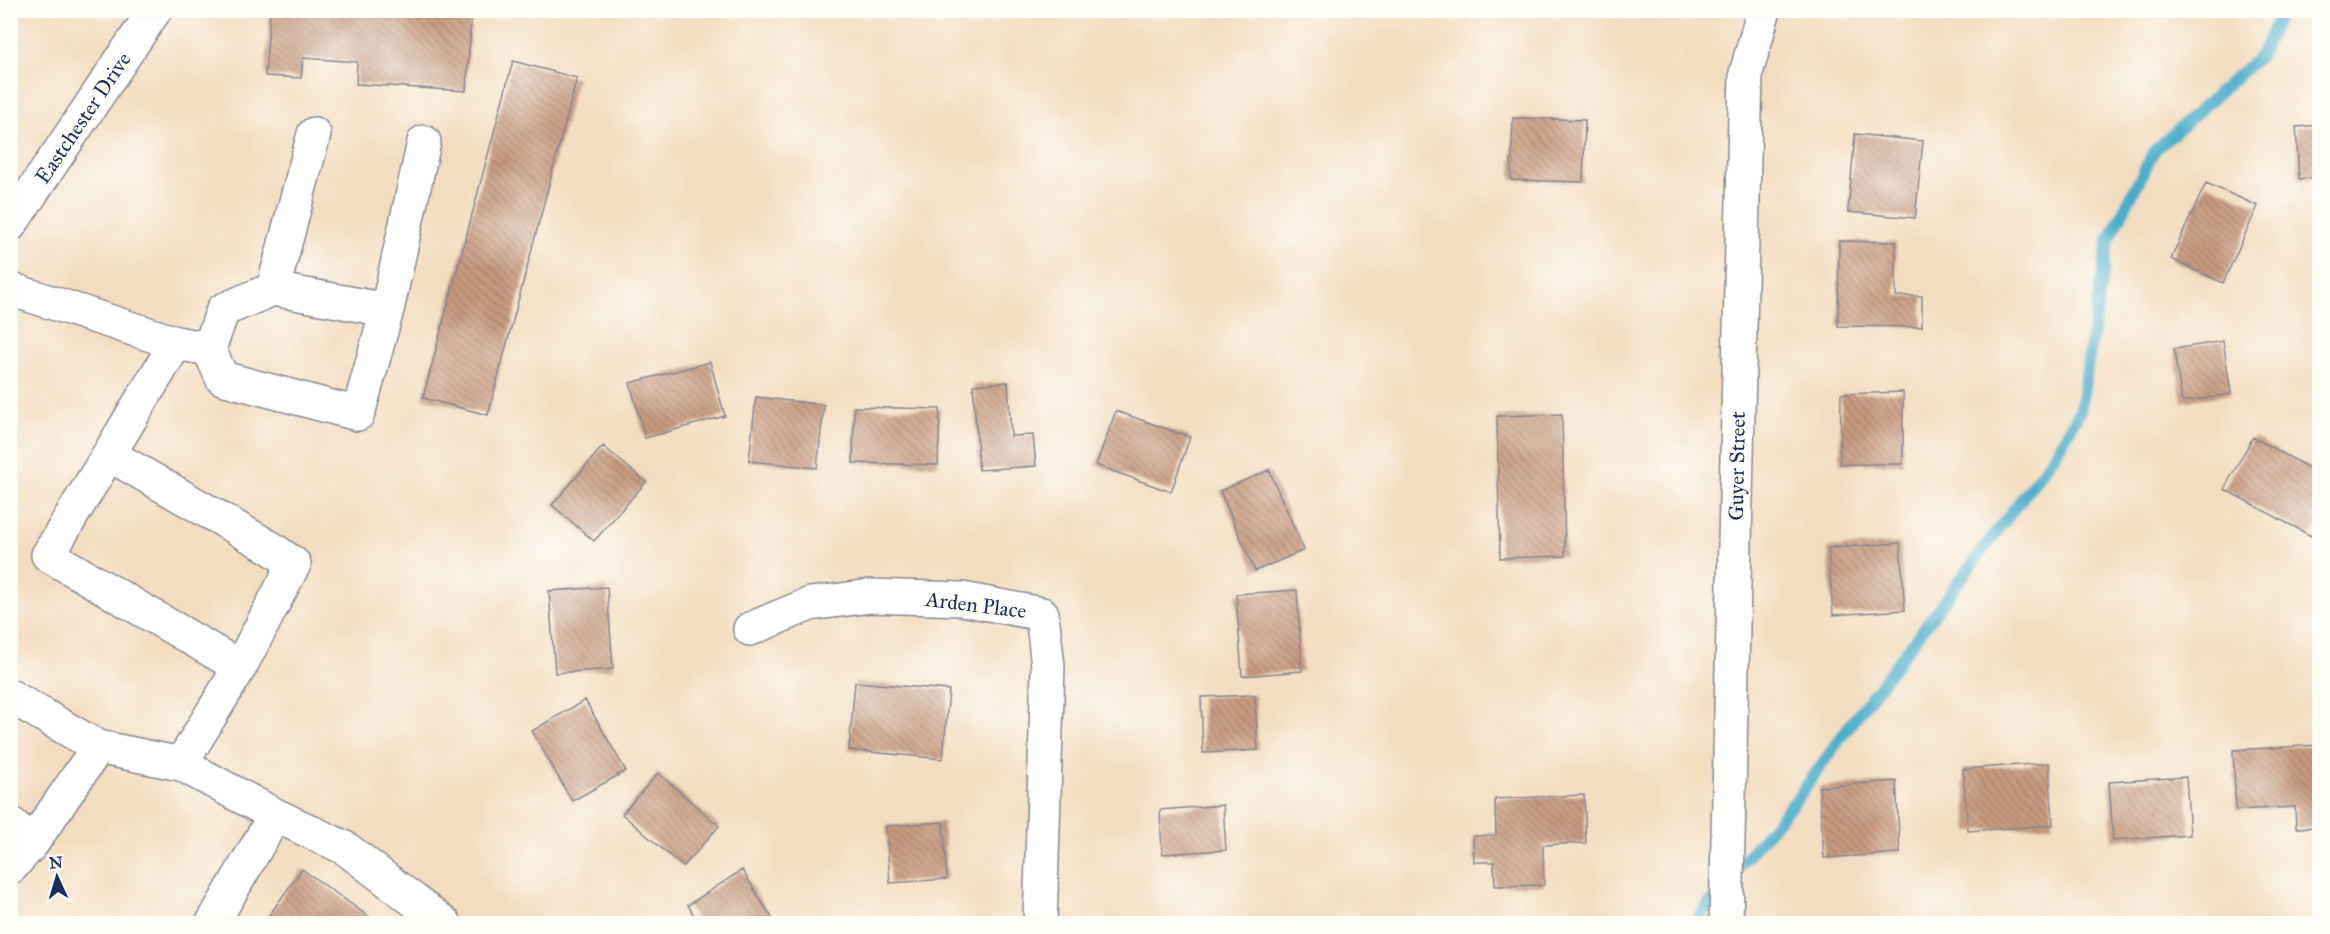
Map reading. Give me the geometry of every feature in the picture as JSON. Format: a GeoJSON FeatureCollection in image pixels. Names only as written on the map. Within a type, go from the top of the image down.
{"type":"FeatureCollection","features":[{"type":"Feature","properties":{"kind":"street","name":"Eastchester Drive"},"geometry":{"type":"LineString","coordinates":[[10,225],[155,10]]}},
{"type":"Feature","properties":{"kind":"street","name":"Guyer Street"},"geometry":{"type":"LineString","coordinates":[[1726,924],[1746,73],[1764,10]]}},
{"type":"Feature","properties":{"kind":"street"},"geometry":{"type":"LineString","coordinates":[[273,289],[314,134]]}},
{"type":"Feature","properties":{"kind":"street"},"geometry":{"type":"LineString","coordinates":[[387,310],[273,289],[223,310],[209,348],[222,378],[358,414],[387,310],[424,142]]}},
{"type":"Feature","properties":{"kind":"street"},"geometry":{"type":"LineString","coordinates":[[10,289],[176,343],[209,348]]}},
{"type":"Feature","properties":{"kind":"street"},"geometry":{"type":"LineString","coordinates":[[176,343],[48,555],[240,667]]}},
{"type":"Feature","properties":{"kind":"street"},"geometry":{"type":"LineString","coordinates":[[110,455],[272,548],[294,564],[240,667],[181,764]]}},
{"type":"Feature","properties":{"kind":"street","name":"Arden Place"},"geometry":{"type":"LineString","coordinates":[[750,629],[810,604],[871,596],[962,599],[1042,614],[1048,666],[1040,924]]}},
{"type":"Feature","properties":{"kind":"street"},"geometry":{"type":"LineString","coordinates":[[10,696],[98,747],[181,764],[275,815],[345,848],[445,924]]}},
{"type":"Feature","properties":{"kind":"street"},"geometry":{"type":"LineString","coordinates":[[10,868],[22,832],[98,747]]}},
{"type":"Feature","properties":{"kind":"street"},"geometry":{"type":"LineString","coordinates":[[212,924],[275,815]]}},
{"type":"Feature","properties":{"kind":"building"},"geometry":{"type":"Polygon","coordinates":[[[270,10],[472,10],[466,91],[356,84],[357,62],[303,58],[301,78],[265,76],[270,10]]]}},
{"type":"Feature","properties":{"kind":"building"},"geometry":{"type":"Polygon","coordinates":[[[513,61],[577,78],[488,415],[423,398],[513,61]]]}},
{"type":"Feature","properties":{"kind":"building"},"geometry":{"type":"Polygon","coordinates":[[[1513,118],[1585,120],[1583,182],[1511,180],[1513,118]]]}},
{"type":"Feature","properties":{"kind":"building"},"geometry":{"type":"Polygon","coordinates":[[[2320,125],[2320,177],[2299,179],[2296,127],[2320,125]]]}},
{"type":"Feature","properties":{"kind":"building"},"geometry":{"type":"Polygon","coordinates":[[[1855,134],[1923,141],[1915,218],[1848,212],[1855,134]]]}},
{"type":"Feature","properties":{"kind":"building"},"geometry":{"type":"Polygon","coordinates":[[[2206,183],[2258,206],[2223,283],[2171,259],[2206,183]]]}},
{"type":"Feature","properties":{"kind":"building"},"geometry":{"type":"Polygon","coordinates":[[[1839,241],[1896,242],[1896,296],[1922,296],[1922,327],[1838,326],[1839,241]]]}},
{"type":"Feature","properties":{"kind":"building"},"geometry":{"type":"Polygon","coordinates":[[[2223,341],[2231,394],[2182,402],[2174,349],[2223,341]]]}},
{"type":"Feature","properties":{"kind":"building"},"geometry":{"type":"Polygon","coordinates":[[[710,362],[725,416],[645,438],[630,383],[710,362]]]}},
{"type":"Feature","properties":{"kind":"building"},"geometry":{"type":"Polygon","coordinates":[[[1008,382],[1011,436],[1033,435],[1036,466],[979,470],[973,385],[1008,382]]]}},
{"type":"Feature","properties":{"kind":"building"},"geometry":{"type":"Polygon","coordinates":[[[1903,392],[1903,464],[1840,464],[1841,394],[1903,392]]]}},
{"type":"Feature","properties":{"kind":"building"},"geometry":{"type":"Polygon","coordinates":[[[756,397],[824,405],[817,468],[749,461],[756,397]]]}},
{"type":"Feature","properties":{"kind":"building"},"geometry":{"type":"Polygon","coordinates":[[[854,407],[940,409],[938,465],[853,463],[854,407]]]}},
{"type":"Feature","properties":{"kind":"building"},"geometry":{"type":"Polygon","coordinates":[[[1116,411],[1190,437],[1171,492],[1096,465],[1116,411]]]}},
{"type":"Feature","properties":{"kind":"building"},"geometry":{"type":"Polygon","coordinates":[[[1562,414],[1565,556],[1500,558],[1497,416],[1562,414]]]}},
{"type":"Feature","properties":{"kind":"building"},"geometry":{"type":"Polygon","coordinates":[[[2253,437],[2320,474],[2320,521],[2311,536],[2224,489],[2253,437]]]}},
{"type":"Feature","properties":{"kind":"building"},"geometry":{"type":"Polygon","coordinates":[[[603,446],[646,482],[594,541],[552,505],[603,446]]]}},
{"type":"Feature","properties":{"kind":"building"},"geometry":{"type":"Polygon","coordinates":[[[1269,470],[1304,550],[1255,571],[1220,491],[1269,470]]]}},
{"type":"Feature","properties":{"kind":"building"},"geometry":{"type":"Polygon","coordinates":[[[1900,543],[1905,610],[1833,615],[1828,548],[1900,543]]]}},
{"type":"Feature","properties":{"kind":"building"},"geometry":{"type":"Polygon","coordinates":[[[607,587],[613,669],[555,673],[549,591],[607,587]]]}},
{"type":"Feature","properties":{"kind":"building"},"geometry":{"type":"Polygon","coordinates":[[[1297,590],[1302,671],[1242,676],[1236,594],[1297,590]]]}},
{"type":"Feature","properties":{"kind":"building"},"geometry":{"type":"Polygon","coordinates":[[[855,682],[949,690],[943,759],[849,750],[855,682]]]}},
{"type":"Feature","properties":{"kind":"building"},"geometry":{"type":"Polygon","coordinates":[[[1255,695],[1258,750],[1203,753],[1201,697],[1255,695]]]}},
{"type":"Feature","properties":{"kind":"building"},"geometry":{"type":"Polygon","coordinates":[[[585,700],[626,771],[572,801],[532,731],[585,700]]]}},
{"type":"Feature","properties":{"kind":"building"},"geometry":{"type":"Polygon","coordinates":[[[2320,745],[2320,827],[2296,828],[2295,807],[2236,810],[2233,750],[2320,745]]]}},
{"type":"Feature","properties":{"kind":"building"},"geometry":{"type":"Polygon","coordinates":[[[2049,763],[2053,825],[1968,831],[1963,769],[2049,763]]]}},
{"type":"Feature","properties":{"kind":"building"},"geometry":{"type":"Polygon","coordinates":[[[658,773],[719,826],[683,867],[622,814],[658,773]]]}},
{"type":"Feature","properties":{"kind":"building"},"geometry":{"type":"Polygon","coordinates":[[[2186,777],[2190,835],[2113,840],[2109,782],[2186,777]]]}},
{"type":"Feature","properties":{"kind":"building"},"geometry":{"type":"Polygon","coordinates":[[[1896,781],[1900,853],[1824,858],[1819,787],[1896,781]]]}},
{"type":"Feature","properties":{"kind":"building"},"geometry":{"type":"Polygon","coordinates":[[[1584,795],[1586,843],[1543,845],[1544,885],[1495,886],[1494,862],[1474,862],[1473,836],[1496,835],[1495,799],[1584,795]]]}},
{"type":"Feature","properties":{"kind":"building"},"geometry":{"type":"Polygon","coordinates":[[[1223,805],[1226,850],[1162,854],[1160,810],[1223,805]]]}},
{"type":"Feature","properties":{"kind":"building"},"geometry":{"type":"Polygon","coordinates":[[[943,822],[947,879],[890,883],[886,826],[943,822]]]}},
{"type":"Feature","properties":{"kind":"building"},"geometry":{"type":"Polygon","coordinates":[[[302,869],[379,924],[263,924],[302,869]]]}},
{"type":"Feature","properties":{"kind":"building"},"geometry":{"type":"Polygon","coordinates":[[[742,870],[776,924],[699,924],[688,905],[742,870]]]}},
{"type":"Feature","properties":{"kind":"waterway"},"geometry":{"type":"LineString","coordinates":[[1735,871],[1799,796],[1847,729],[2055,455],[2080,411],[2108,242],[2154,151],[2261,55],[2282,10]]}},
{"type":"Feature","properties":{"kind":"waterway"},"geometry":{"type":"LineString","coordinates":[[1694,924],[1719,891]]}}]}
